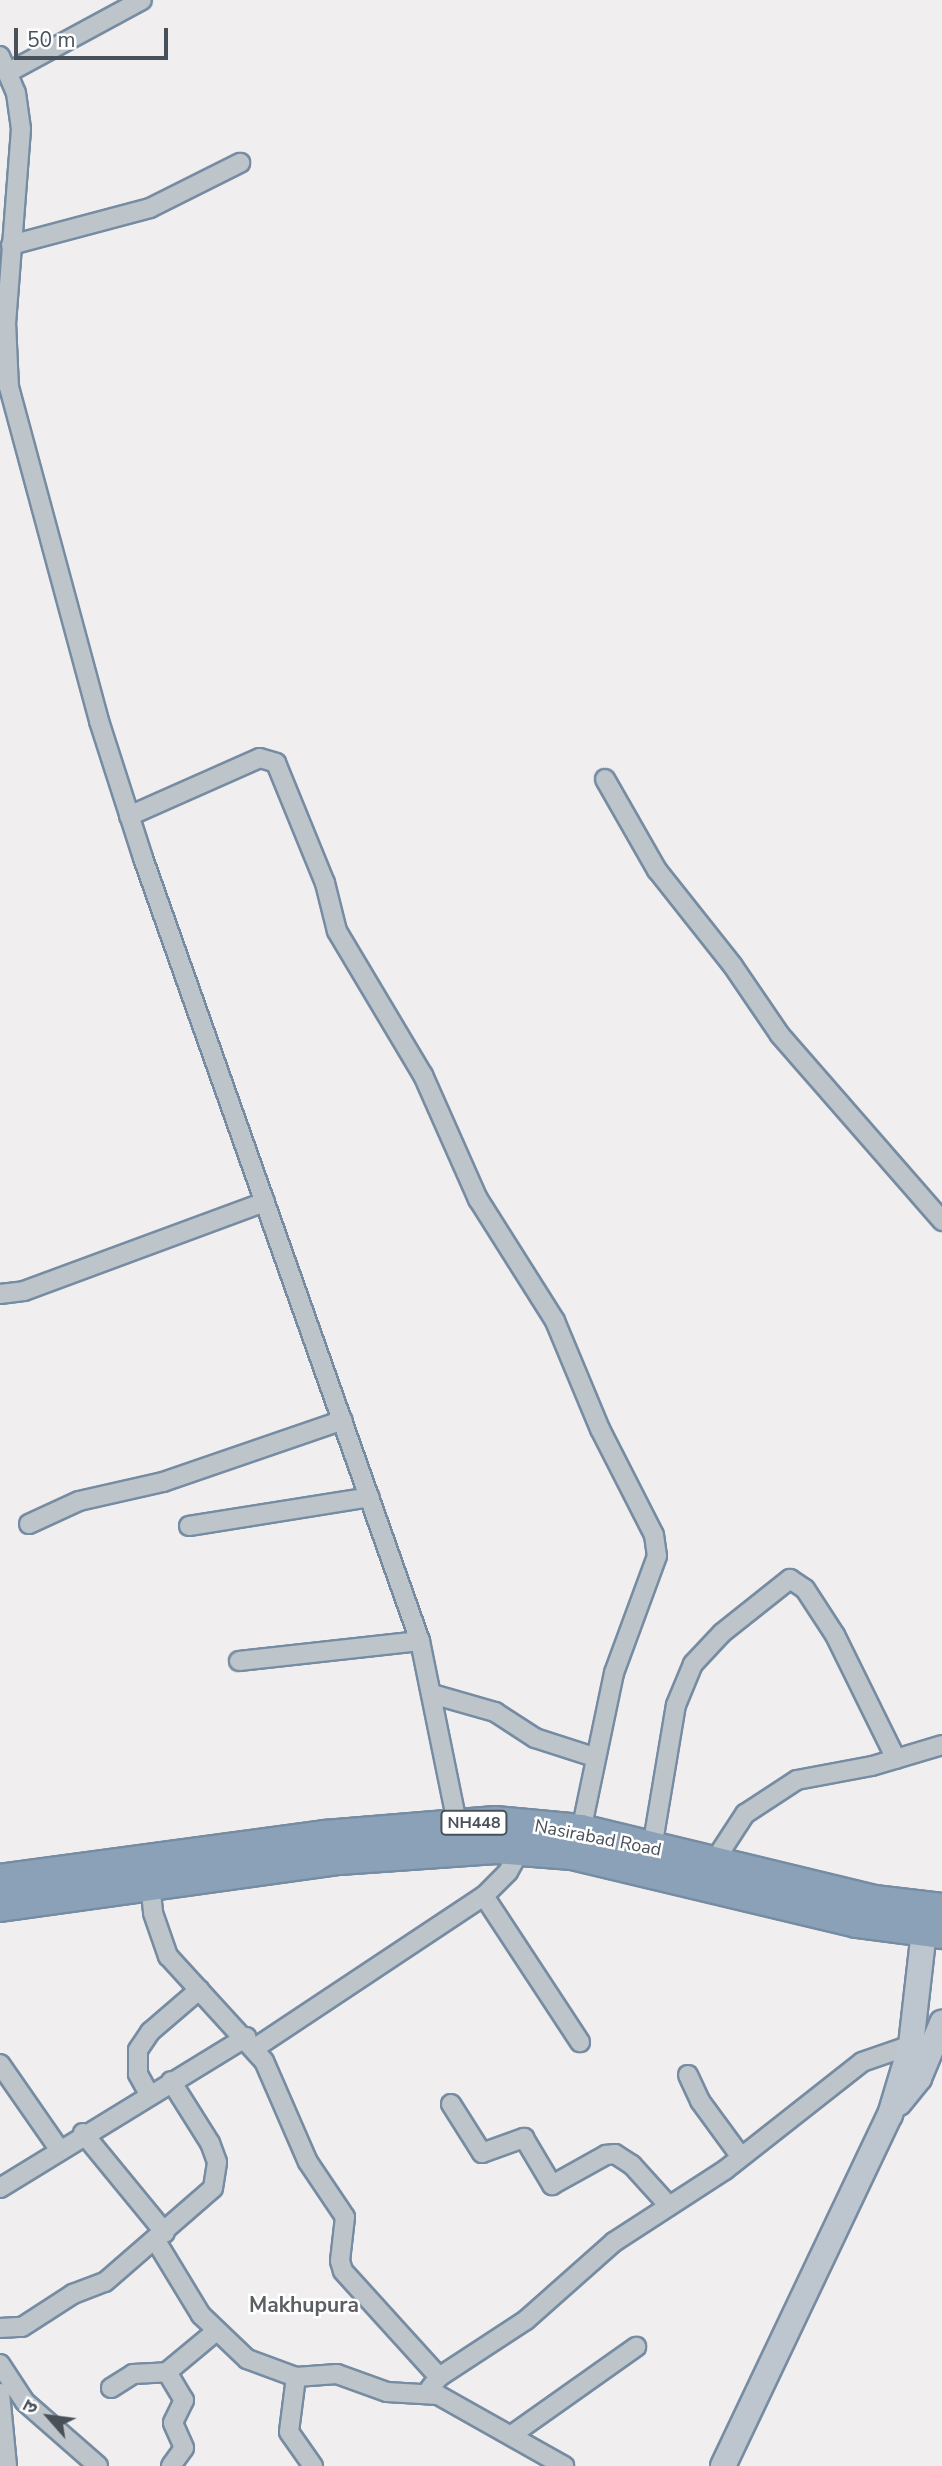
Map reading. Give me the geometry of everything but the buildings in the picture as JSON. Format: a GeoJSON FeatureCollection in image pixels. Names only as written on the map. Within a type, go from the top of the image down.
{"type":"FeatureCollection","features":[{"type":"Feature","properties":{"kind":"highway","name":"Nasirabad Road"},"geometry":{"type":"LineString","coordinates":[[0,1881],[457,1823],[581,1831],[874,1902],[933,1921]]}},
{"type":"Feature","properties":{"kind":"highway","name":"Nasirabad Road"},"geometry":{"type":"LineString","coordinates":[[0,1905],[150,1883],[424,1849],[521,1849],[572,1853],[844,1918],[933,1921]]}},
{"type":"Feature","properties":{"kind":"main road"},"geometry":{"type":"LineString","coordinates":[[723,2466],[890,2115],[911,2045],[933,1921]]}},
{"type":"Feature","properties":{"kind":"main road"},"geometry":{"type":"LineString","coordinates":[[890,2115],[919,2078],[942,2023]]}},
{"type":"Feature","properties":{"kind":"street"},"geometry":{"type":"LineString","coordinates":[[142,0],[4,64],[21,129],[6,322],[9,387],[129,816],[419,1642],[457,1823]]}},
{"type":"Feature","properties":{"kind":"street"},"geometry":{"type":"LineString","coordinates":[[11,245],[150,208],[240,163]]}},
{"type":"Feature","properties":{"kind":"street"},"geometry":{"type":"LineString","coordinates":[[129,816],[260,758],[276,763],[325,883],[337,931],[423,1075],[478,1199],[555,1321],[600,1429],[657,1544],[614,1673],[594,1757],[581,1831]]}},
{"type":"Feature","properties":{"kind":"street"},"geometry":{"type":"LineString","coordinates":[[605,779],[657,870],[733,966],[780,1035],[942,1221]]}},
{"type":"Feature","properties":{"kind":"street"},"geometry":{"type":"LineString","coordinates":[[0,1294],[24,1291],[265,1202]]}},
{"type":"Feature","properties":{"kind":"street"},"geometry":{"type":"LineString","coordinates":[[29,1524],[79,1501],[163,1482],[343,1420]]}},
{"type":"Feature","properties":{"kind":"street"},"geometry":{"type":"LineString","coordinates":[[189,1526],[370,1497]]}},
{"type":"Feature","properties":{"kind":"street"},"geometry":{"type":"LineString","coordinates":[[652,1847],[676,1705],[693,1664],[722,1633],[790,1578],[805,1589],[835,1635],[896,1759]]}},
{"type":"Feature","properties":{"kind":"street"},"geometry":{"type":"LineString","coordinates":[[239,1661],[419,1642]]}},
{"type":"Feature","properties":{"kind":"street"},"geometry":{"type":"LineString","coordinates":[[432,1694],[495,1712],[535,1738],[594,1757]]}},
{"type":"Feature","properties":{"kind":"street"},"geometry":{"type":"LineString","coordinates":[[713,1863],[745,1814],[797,1780],[896,1759],[942,1745]]}},
{"type":"Feature","properties":{"kind":"street"},"geometry":{"type":"LineString","coordinates":[[0,2188],[83,2133],[149,2094],[250,2043],[484,1896],[508,1872],[521,1849]]}},
{"type":"Feature","properties":{"kind":"street"},"geometry":{"type":"LineString","coordinates":[[150,1883],[153,1913],[168,1956],[250,2043],[273,2074],[308,2162],[345,2217],[340,2261],[343,2272],[439,2376]]}},
{"type":"Feature","properties":{"kind":"street"},"geometry":{"type":"LineString","coordinates":[[484,1896],[580,2042]]}},
{"type":"Feature","properties":{"kind":"street"},"geometry":{"type":"LineString","coordinates":[[149,2094],[138,2074],[138,2050],[150,2032],[199,1990]]}},
{"type":"Feature","properties":{"kind":"street"},"geometry":{"type":"LineString","coordinates":[[428,2391],[439,2376],[508,2334],[614,2242],[741,2157],[862,2062],[911,2045]]}},
{"type":"Feature","properties":{"kind":"street"},"geometry":{"type":"LineString","coordinates":[[0,2064],[60,2149]]}},
{"type":"Feature","properties":{"kind":"street"},"geometry":{"type":"LineString","coordinates":[[688,2075],[699,2101],[741,2157]]}},
{"type":"Feature","properties":{"kind":"street"},"geometry":{"type":"LineString","coordinates":[[0,2328],[22,2327],[73,2294],[105,2282],[203,2200],[217,2175],[211,2143],[172,2081]]}},
{"type":"Feature","properties":{"kind":"street"},"geometry":{"type":"LineString","coordinates":[[451,2104],[482,2153],[524,2138],[552,2185],[606,2155],[615,2154],[632,2165],[669,2206]]}},
{"type":"Feature","properties":{"kind":"street"},"geometry":{"type":"LineString","coordinates":[[83,2133],[161,2237],[188,2299],[215,2332],[247,2359],[296,2377],[337,2374],[387,2392],[428,2391],[513,2434],[564,2466]]}},
{"type":"Feature","properties":{"kind":"street"},"geometry":{"type":"LineString","coordinates":[[111,2388],[133,2374],[167,2372],[215,2332]]}},
{"type":"Feature","properties":{"kind":"street"},"geometry":{"type":"LineString","coordinates":[[513,2434],[636,2347]]}},
{"type":"Feature","properties":{"kind":"street"},"geometry":{"type":"LineString","coordinates":[[167,2372],[184,2400],[173,2423],[184,2448],[171,2466]]}},
{"type":"Feature","properties":{"kind":"street"},"geometry":{"type":"LineString","coordinates":[[296,2377],[289,2431],[313,2466]]}},
{"type":"Feature","properties":{"kind":"street"},"geometry":{"type":"LineString","coordinates":[[2,2380],[7,2466]]}},
{"type":"Feature","properties":{"kind":"street"},"geometry":{"type":"LineString","coordinates":[[2,2380],[98,2466]]}},
{"type":"Feature","properties":{"kind":"district","name":"Makhupura"},"geometry":{"type":"Point","coordinates":[304,2305]}}]}
